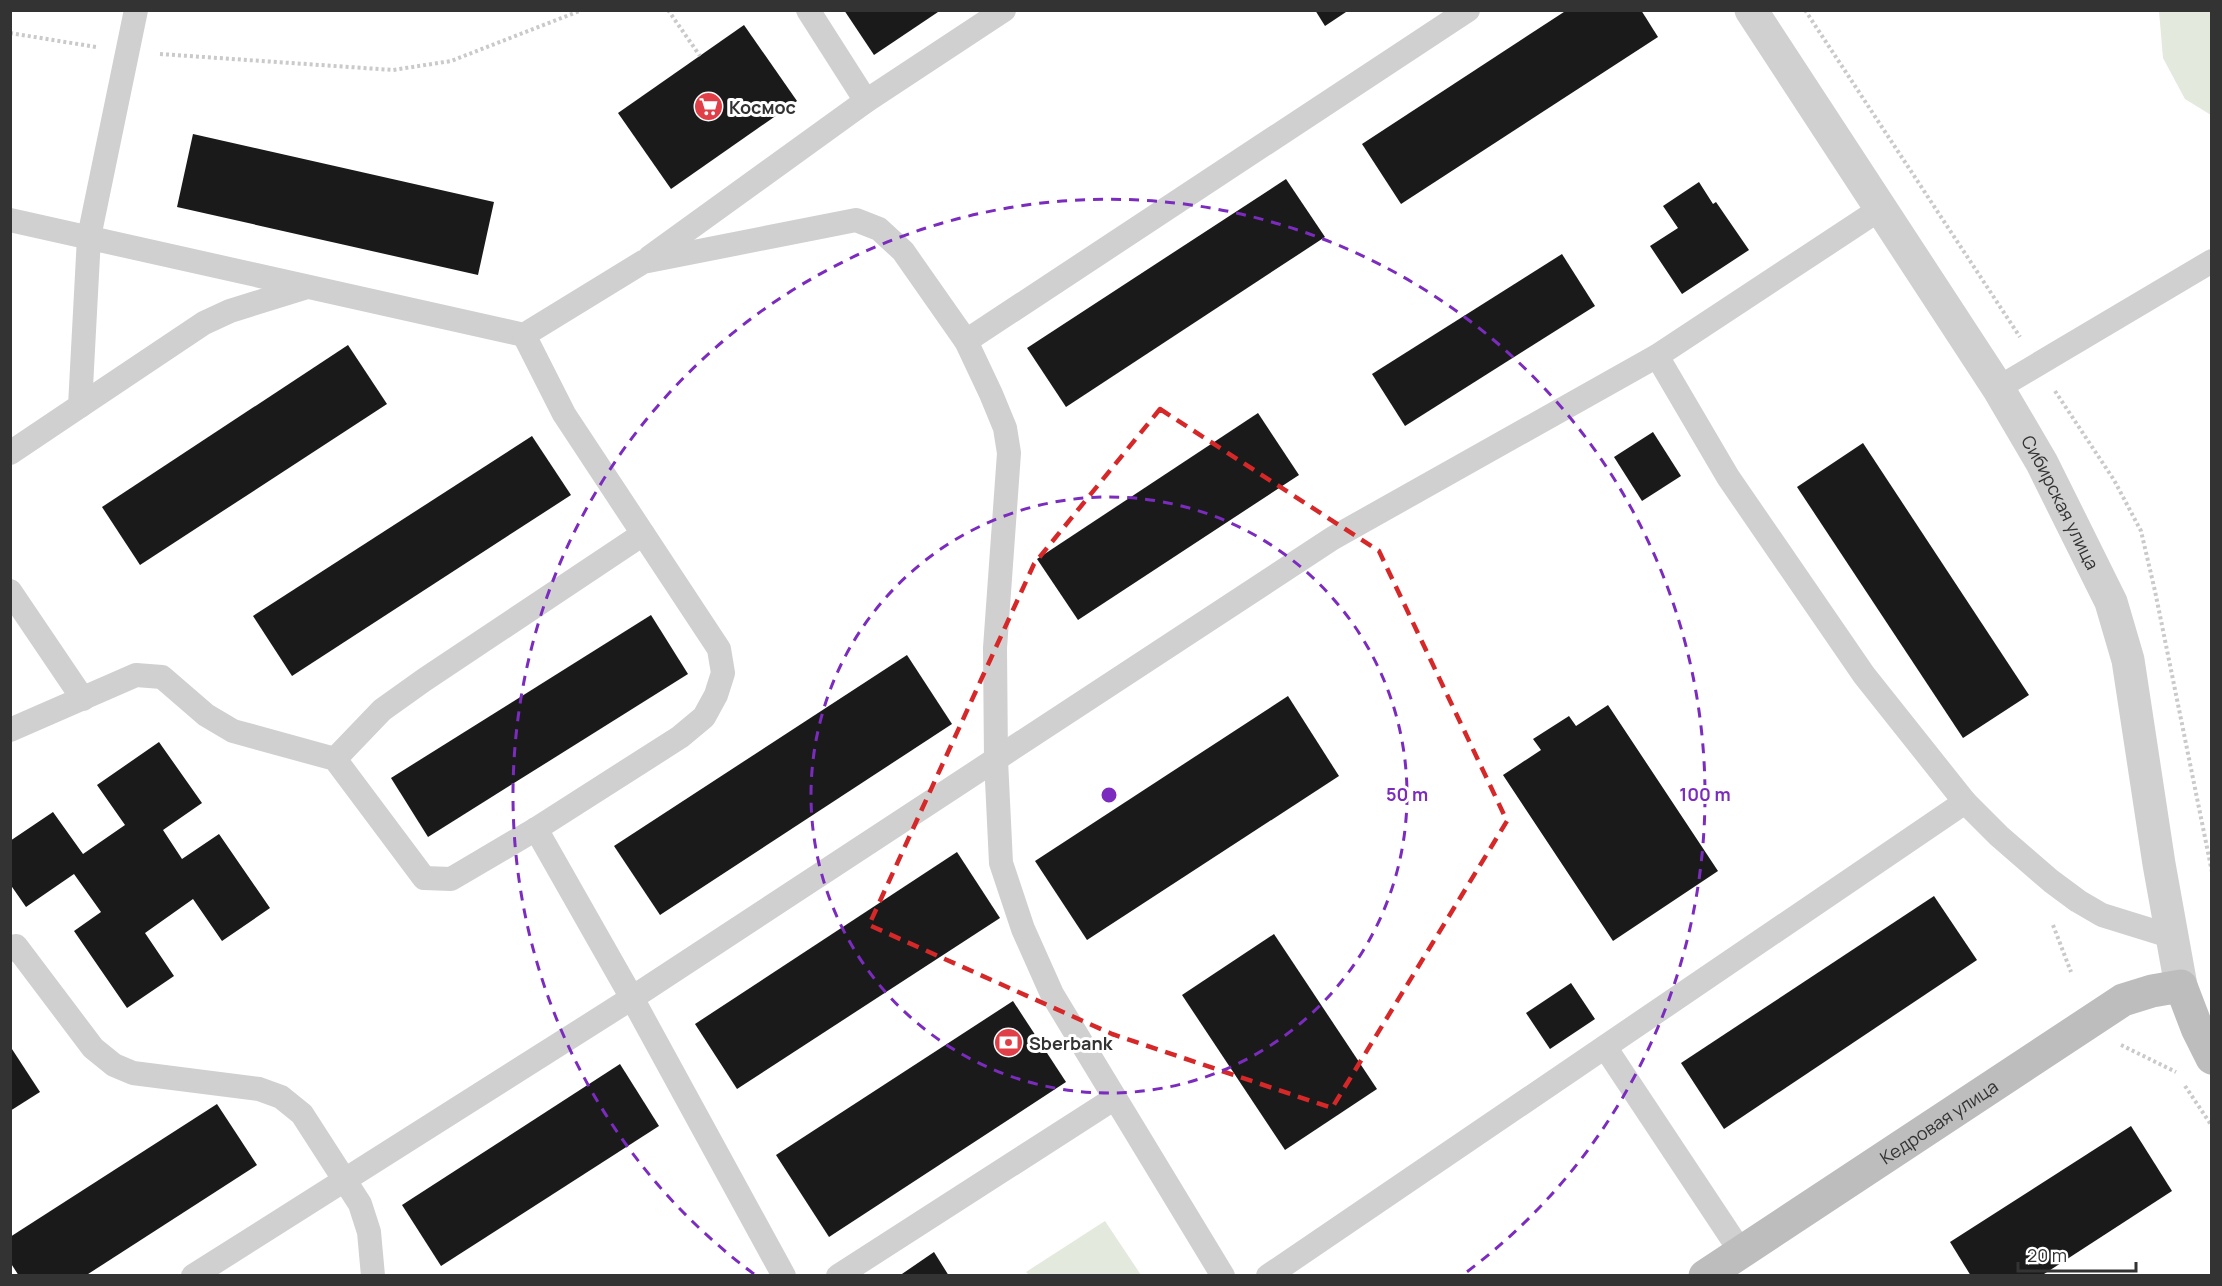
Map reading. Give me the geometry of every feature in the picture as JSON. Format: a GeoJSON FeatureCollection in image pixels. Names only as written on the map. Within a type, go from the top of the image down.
{"type":"FeatureCollection","features":[{"type":"Feature","properties":{"kind":"street","name":"Сибирская улица"},"geometry":{"type":"LineString","coordinates":[[1751,10],[1998,388],[2047,473],[2111,602],[2128,660],[2159,864],[2181,986],[2211,1058]]}},
{"type":"Feature","properties":{"kind":"street","name":"Кедровая улица"},"geometry":{"type":"LineString","coordinates":[[1705,1275],[2107,1009],[2122,1000],[2152,991],[2181,986]]}},
{"type":"Feature","properties":{"kind":"lane"},"geometry":{"type":"LineString","coordinates":[[80,406],[89,237],[136,10]]}},
{"type":"Feature","properties":{"kind":"lane"},"geometry":{"type":"LineString","coordinates":[[808,10],[866,101]]}},
{"type":"Feature","properties":{"kind":"lane"},"geometry":{"type":"LineString","coordinates":[[13,222],[524,335],[643,262],[866,101],[1004,10]]}},
{"type":"Feature","properties":{"kind":"lane"},"geometry":{"type":"LineString","coordinates":[[966,342],[1468,10]]}},
{"type":"Feature","properties":{"kind":"lane"},"geometry":{"type":"LineString","coordinates":[[193,1275],[632,998],[1333,538],[1657,357],[1880,209]]}},
{"type":"Feature","properties":{"kind":"lane"},"geometry":{"type":"LineString","coordinates":[[643,262],[856,220],[879,229],[903,251],[966,342],[1005,428],[1009,453],[995,648],[996,760],[1001,862],[1023,929],[1052,994],[1223,1275]]}},
{"type":"Feature","properties":{"kind":"lane"},"geometry":{"type":"LineString","coordinates":[[1998,388],[2211,261]]}},
{"type":"Feature","properties":{"kind":"lane"},"geometry":{"type":"LineString","coordinates":[[10,453],[204,323],[231,311],[308,286]]}},
{"type":"Feature","properties":{"kind":"lane"},"geometry":{"type":"LineString","coordinates":[[10,730],[136,675],[162,677],[206,715],[233,731],[335,759],[424,878],[451,879],[536,829],[680,737],[704,717],[716,695],[723,673],[719,649],[564,414],[524,335]]}},
{"type":"Feature","properties":{"kind":"lane"},"geometry":{"type":"LineString","coordinates":[[1657,357],[1728,477],[1850,655],[1965,802],[1999,836],[2078,901],[2102,915],[2173,937]]}},
{"type":"Feature","properties":{"kind":"lane"},"geometry":{"type":"LineString","coordinates":[[335,759],[382,710],[643,534]]}},
{"type":"Feature","properties":{"kind":"lane"},"geometry":{"type":"LineString","coordinates":[[10,591],[83,699]]}},
{"type":"Feature","properties":{"kind":"lane"},"geometry":{"type":"LineString","coordinates":[[1268,1275],[1965,802]]}},
{"type":"Feature","properties":{"kind":"lane"},"geometry":{"type":"LineString","coordinates":[[536,829],[784,1275]]}},
{"type":"Feature","properties":{"kind":"lane"},"geometry":{"type":"LineString","coordinates":[[12,945],[93,1048],[114,1065],[133,1073],[259,1089],[281,1097],[302,1114],[360,1204],[369,1232],[373,1275]]}},
{"type":"Feature","properties":{"kind":"lane"},"geometry":{"type":"LineString","coordinates":[[1605,1047],[1741,1252]]}},
{"type":"Feature","properties":{"kind":"lane"},"geometry":{"type":"LineString","coordinates":[[838,1275],[1115,1098]]}},
{"type":"Feature","properties":{"kind":"path"},"geometry":{"type":"LineString","coordinates":[[10,33],[128,52],[393,70],[451,62],[582,10]]}},
{"type":"Feature","properties":{"kind":"path"},"geometry":{"type":"LineString","coordinates":[[668,10],[700,56]]}},
{"type":"Feature","properties":{"kind":"path"},"geometry":{"type":"LineString","coordinates":[[2120,1045],[2175,1071],[2178,1077]]}},
{"type":"Feature","properties":{"kind":"path"},"geometry":{"type":"LineString","coordinates":[[2182,1082],[2211,1126]]}},
{"type":"Feature","properties":{"kind":"highlighted area"},"geometry":{"type":"Polygon","coordinates":[[[1160,409],[1379,551],[1507,821],[1332,1108],[1112,1034],[869,925],[1034,564],[1160,409]]]}},
{"type":"Feature","properties":{"kind":"shaded area"},"geometry":{"type":"Polygon","coordinates":[[[2159,11],[2211,11],[2211,115],[2185,99],[2163,58],[2159,11]]]}},
{"type":"Feature","properties":{"kind":"shaded area"},"geometry":{"type":"Polygon","coordinates":[[[1105,1221],[1141,1275],[1029,1275],[1026,1272],[1105,1221]]]}},
{"type":"Feature","properties":{"kind":"building"},"geometry":{"type":"Polygon","coordinates":[[[844,10],[941,10],[874,55],[844,10]]]}},
{"type":"Feature","properties":{"kind":"building"},"geometry":{"type":"Polygon","coordinates":[[[1315,10],[1349,10],[1325,26],[1315,10]]]}},
{"type":"Feature","properties":{"kind":"building"},"geometry":{"type":"Polygon","coordinates":[[[1567,10],[1641,10],[1658,37],[1401,204],[1362,144],[1567,10]]]}},
{"type":"Feature","properties":{"kind":"building","name":"Космос"},"geometry":{"type":"Polygon","coordinates":[[[744,25],[797,101],[671,189],[618,113],[744,25]]]}},
{"type":"Feature","properties":{"kind":"building"},"geometry":{"type":"Polygon","coordinates":[[[193,134],[494,202],[478,275],[177,207],[193,134]]]}},
{"type":"Feature","properties":{"kind":"building"},"geometry":{"type":"Polygon","coordinates":[[[1286,179],[1325,237],[1066,407],[1027,348],[1286,179]]]}},
{"type":"Feature","properties":{"kind":"building"},"geometry":{"type":"Polygon","coordinates":[[[1699,182],[1713,204],[1716,202],[1749,250],[1682,294],[1650,246],[1678,228],[1663,206],[1699,182]]]}},
{"type":"Feature","properties":{"kind":"building"},"geometry":{"type":"Polygon","coordinates":[[[1562,254],[1595,306],[1405,426],[1372,374],[1562,254]]]}},
{"type":"Feature","properties":{"kind":"building"},"geometry":{"type":"Polygon","coordinates":[[[348,345],[387,404],[140,565],[102,507],[348,345]]]}},
{"type":"Feature","properties":{"kind":"building"},"geometry":{"type":"Polygon","coordinates":[[[1258,413],[1299,475],[1078,620],[1037,559],[1258,413]]]}},
{"type":"Feature","properties":{"kind":"building"},"geometry":{"type":"Polygon","coordinates":[[[1653,432],[1681,476],[1642,501],[1614,457],[1653,432]]]}},
{"type":"Feature","properties":{"kind":"building"},"geometry":{"type":"Polygon","coordinates":[[[532,436],[571,495],[292,676],[253,616],[532,436]]]}},
{"type":"Feature","properties":{"kind":"building"},"geometry":{"type":"Polygon","coordinates":[[[1863,443],[2029,695],[1963,738],[1797,487],[1863,443]]]}},
{"type":"Feature","properties":{"kind":"building"},"geometry":{"type":"Polygon","coordinates":[[[651,615],[688,674],[428,837],[391,778],[651,615]]]}},
{"type":"Feature","properties":{"kind":"building"},"geometry":{"type":"Polygon","coordinates":[[[907,655],[952,724],[660,915],[614,846],[907,655]]]}},
{"type":"Feature","properties":{"kind":"building"},"geometry":{"type":"Polygon","coordinates":[[[1288,696],[1339,776],[1087,940],[1035,861],[1288,696]]]}},
{"type":"Feature","properties":{"kind":"building"},"geometry":{"type":"Polygon","coordinates":[[[1608,705],[1718,871],[1613,941],[1503,775],[1541,750],[1533,739],[1569,716],[1576,726],[1608,705]]]}},
{"type":"Feature","properties":{"kind":"building"},"geometry":{"type":"Polygon","coordinates":[[[159,742],[202,803],[163,830],[182,859],[219,834],[270,908],[222,941],[193,899],[145,933],[174,976],[127,1008],[74,931],[101,912],[74,874],[26,907],[10,884],[10,841],[53,812],[83,854],[125,825],[97,785],[159,742]]]}},
{"type":"Feature","properties":{"kind":"building"},"geometry":{"type":"Polygon","coordinates":[[[957,852],[1000,918],[737,1089],[695,1024],[957,852]]]}},
{"type":"Feature","properties":{"kind":"building"},"geometry":{"type":"Polygon","coordinates":[[[1934,896],[1977,960],[1724,1129],[1681,1063],[1934,896]]]}},
{"type":"Feature","properties":{"kind":"building"},"geometry":{"type":"Polygon","coordinates":[[[1274,934],[1377,1089],[1285,1150],[1182,995],[1274,934]]]}},
{"type":"Feature","properties":{"kind":"building"},"geometry":{"type":"Polygon","coordinates":[[[1571,983],[1595,1019],[1550,1049],[1526,1013],[1571,983]]]}},
{"type":"Feature","properties":{"kind":"building"},"geometry":{"type":"Polygon","coordinates":[[[1013,1001],[1066,1082],[829,1237],[776,1155],[1013,1001]]]}},
{"type":"Feature","properties":{"kind":"building"},"geometry":{"type":"Polygon","coordinates":[[[10,1046],[40,1092],[10,1111],[10,1046]]]}},
{"type":"Feature","properties":{"kind":"building"},"geometry":{"type":"Polygon","coordinates":[[[620,1064],[659,1126],[441,1266],[402,1205],[620,1064]]]}},
{"type":"Feature","properties":{"kind":"building"},"geometry":{"type":"Polygon","coordinates":[[[217,1104],[257,1165],[85,1276],[19,1276],[10,1262],[10,1237],[217,1104]]]}},
{"type":"Feature","properties":{"kind":"building"},"geometry":{"type":"Polygon","coordinates":[[[2131,1126],[2172,1191],[2041,1276],[1971,1276],[1950,1242],[2131,1126]]]}},
{"type":"Feature","properties":{"kind":"building"},"geometry":{"type":"Polygon","coordinates":[[[934,1252],[949,1276],[899,1276],[934,1252]]]}},
{"type":"Feature","properties":{"kind":"place","name":"Космос"},"geometry":{"type":"Point","coordinates":[708,107]}},
{"type":"Feature","properties":{"kind":"place","name":"Sberbank"},"geometry":{"type":"Point","coordinates":[1008,1043]}}]}
